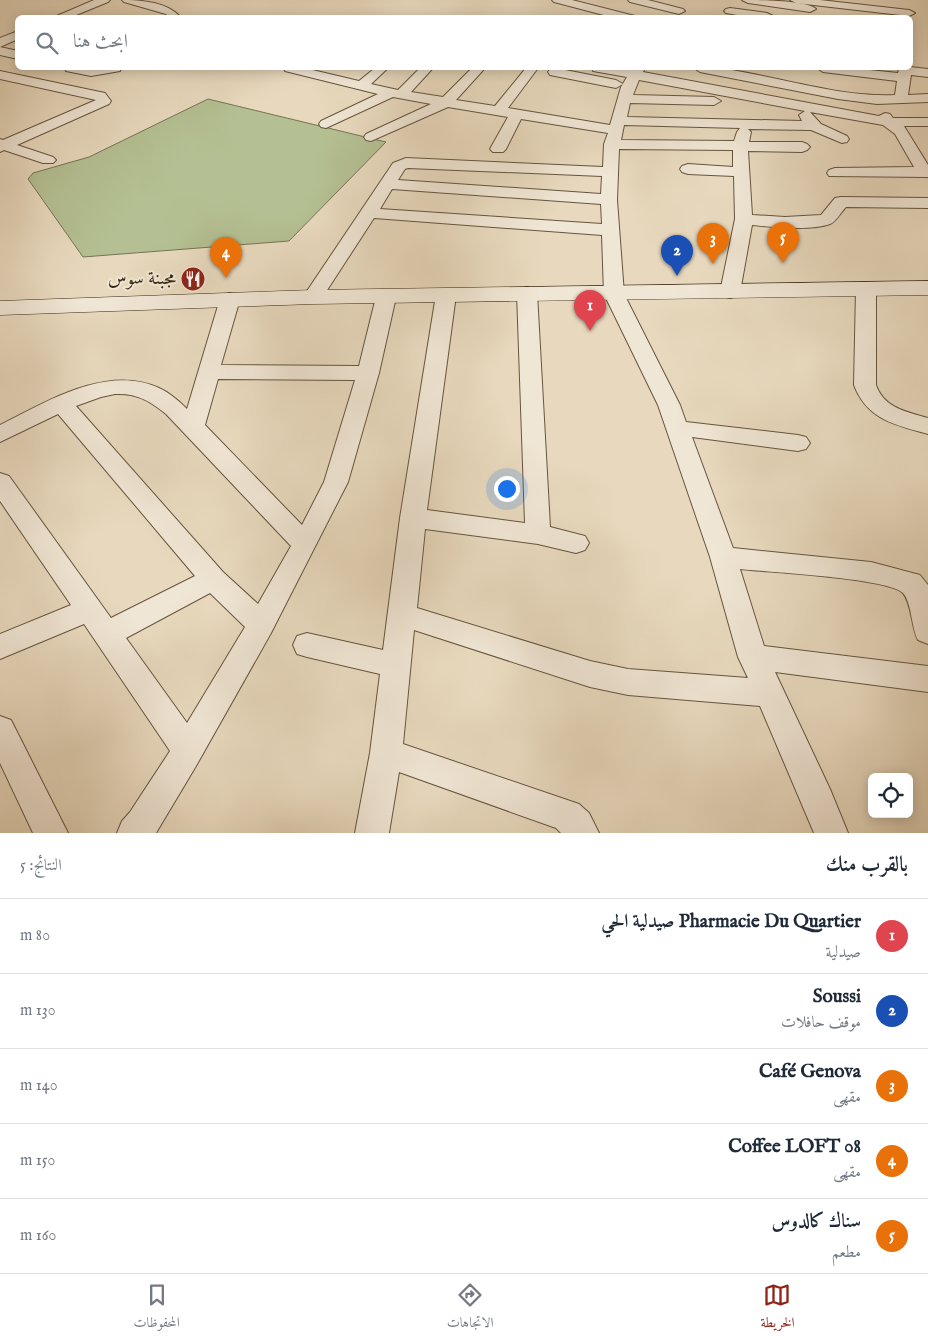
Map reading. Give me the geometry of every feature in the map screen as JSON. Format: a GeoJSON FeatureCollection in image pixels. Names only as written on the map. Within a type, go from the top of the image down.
{"type":"FeatureCollection","features":[{"type":"Feature","properties":{"kind":"main road"},"geometry":{"type":"LineString","coordinates":[[0,308],[313,297],[928,288]]}},
{"type":"Feature","properties":{"kind":"street"},"geometry":{"type":"LineString","coordinates":[[65,15],[104,0]]}},
{"type":"Feature","properties":{"kind":"street"},"geometry":{"type":"LineString","coordinates":[[128,0],[170,12],[173,15]]}},
{"type":"Feature","properties":{"kind":"street"},"geometry":{"type":"LineString","coordinates":[[634,0],[677,14],[685,0]]}},
{"type":"Feature","properties":{"kind":"street"},"geometry":{"type":"LineString","coordinates":[[748,0],[828,12]]}},
{"type":"Feature","properties":{"kind":"street"},"geometry":{"type":"LineString","coordinates":[[796,0],[910,13]]}},
{"type":"Feature","properties":{"kind":"street"},"geometry":{"type":"LineString","coordinates":[[554,3],[563,14]]}},
{"type":"Feature","properties":{"kind":"street"},"geometry":{"type":"LineString","coordinates":[[554,3],[616,15]]}},
{"type":"Feature","properties":{"kind":"street"},"geometry":{"type":"LineString","coordinates":[[730,11],[757,15]]}},
{"type":"Feature","properties":{"kind":"street"},"geometry":{"type":"LineString","coordinates":[[0,43],[15,36]]}},
{"type":"Feature","properties":{"kind":"street"},"geometry":{"type":"LineString","coordinates":[[0,51],[15,54]]}},
{"type":"Feature","properties":{"kind":"street"},"geometry":{"type":"LineString","coordinates":[[80,70],[91,72],[103,70]]}},
{"type":"Feature","properties":{"kind":"street"},"geometry":{"type":"LineString","coordinates":[[299,70],[396,93],[615,131],[740,146],[802,147]]}},
{"type":"Feature","properties":{"kind":"street"},"geometry":{"type":"LineString","coordinates":[[363,84],[380,70]]}},
{"type":"Feature","properties":{"kind":"street"},"geometry":{"type":"LineString","coordinates":[[326,124],[396,93],[425,70]]}},
{"type":"Feature","properties":{"kind":"street"},"geometry":{"type":"LineString","coordinates":[[371,136],[446,102],[477,70]]}},
{"type":"Feature","properties":{"kind":"street"},"geometry":{"type":"LineString","coordinates":[[498,111],[530,70]]}},
{"type":"Feature","properties":{"kind":"street"},"geometry":{"type":"LineString","coordinates":[[603,70],[632,82],[718,101]]}},
{"type":"Feature","properties":{"kind":"street"},"geometry":{"type":"LineString","coordinates":[[710,70],[838,95],[877,100],[928,98]]}},
{"type":"Feature","properties":{"kind":"street"},"geometry":{"type":"LineString","coordinates":[[864,70],[928,73]]}},
{"type":"Feature","properties":{"kind":"street"},"geometry":{"type":"LineString","coordinates":[[555,72],[804,107],[888,122],[928,122]]}},
{"type":"Feature","properties":{"kind":"street"},"geometry":{"type":"LineString","coordinates":[[901,99],[904,72]]}},
{"type":"Feature","properties":{"kind":"street"},"geometry":{"type":"LineString","coordinates":[[0,75],[100,96],[104,101],[2,146]]}},
{"type":"Feature","properties":{"kind":"street"},"geometry":{"type":"LineString","coordinates":[[632,82],[615,131],[610,172],[609,200],[614,294],[669,405],[723,557],[753,656],[831,833]]}},
{"type":"Feature","properties":{"kind":"street"},"geometry":{"type":"LineString","coordinates":[[877,100],[888,122],[901,131],[926,172]]}},
{"type":"Feature","properties":{"kind":"street"},"geometry":{"type":"LineString","coordinates":[[804,107],[808,121],[814,126],[842,139]]}},
{"type":"Feature","properties":{"kind":"street"},"geometry":{"type":"LineString","coordinates":[[498,149],[516,114]]}},
{"type":"Feature","properties":{"kind":"street"},"geometry":{"type":"LineString","coordinates":[[615,131],[746,124],[814,126]]}},
{"type":"Feature","properties":{"kind":"street"},"geometry":{"type":"LineString","coordinates":[[730,292],[744,219],[740,146],[746,124]]}},
{"type":"Feature","properties":{"kind":"street"},"geometry":{"type":"LineString","coordinates":[[2,146],[48,160]]}},
{"type":"Feature","properties":{"kind":"street"},"geometry":{"type":"LineString","coordinates":[[910,146],[928,146]]}},
{"type":"Feature","properties":{"kind":"street"},"geometry":{"type":"LineString","coordinates":[[313,297],[399,166],[415,162],[610,172]]}},
{"type":"Feature","properties":{"kind":"street"},"geometry":{"type":"LineString","coordinates":[[688,169],[741,172]]}},
{"type":"Feature","properties":{"kind":"street"},"geometry":{"type":"LineString","coordinates":[[835,173],[926,172]]}},
{"type":"Feature","properties":{"kind":"street"},"geometry":{"type":"LineString","coordinates":[[387,184],[609,200]]}},
{"type":"Feature","properties":{"kind":"street"},"geometry":{"type":"LineString","coordinates":[[744,219],[807,223],[826,220],[841,202],[928,203]]}},
{"type":"Feature","properties":{"kind":"street"},"geometry":{"type":"LineString","coordinates":[[369,213],[612,230]]}},
{"type":"Feature","properties":{"kind":"street"},"geometry":{"type":"LineString","coordinates":[[866,289],[865,385],[868,396],[874,405],[888,412],[928,426]]}},
{"type":"Feature","properties":{"kind":"street"},"geometry":{"type":"LineString","coordinates":[[527,293],[538,534]]}},
{"type":"Feature","properties":{"kind":"street"},"geometry":{"type":"LineString","coordinates":[[372,833],[386,753],[413,518],[446,295]]}},
{"type":"Feature","properties":{"kind":"street"},"geometry":{"type":"LineString","coordinates":[[134,833],[142,824],[188,750],[261,626],[336,482],[368,373],[386,297]]}},
{"type":"Feature","properties":{"kind":"street"},"geometry":{"type":"LineString","coordinates":[[193,427],[230,299]]}},
{"type":"Feature","properties":{"kind":"street"},"geometry":{"type":"LineString","coordinates":[[209,372],[368,373]]}},
{"type":"Feature","properties":{"kind":"street"},"geometry":{"type":"LineString","coordinates":[[0,434],[62,405],[108,388],[139,389],[157,396],[193,427],[305,544]]}},
{"type":"Feature","properties":{"kind":"street"},"geometry":{"type":"LineString","coordinates":[[62,405],[213,579],[261,626]]}},
{"type":"Feature","properties":{"kind":"street"},"geometry":{"type":"LineString","coordinates":[[677,428],[798,443]]}},
{"type":"Feature","properties":{"kind":"street"},"geometry":{"type":"LineString","coordinates":[[0,482],[188,750]]}},
{"type":"Feature","properties":{"kind":"street"},"geometry":{"type":"LineString","coordinates":[[413,518],[538,534],[576,543]]}},
{"type":"Feature","properties":{"kind":"street"},"geometry":{"type":"LineString","coordinates":[[723,557],[871,572],[919,583],[919,594],[928,632]]}},
{"type":"Feature","properties":{"kind":"street"},"geometry":{"type":"LineString","coordinates":[[107,634],[213,579]]}},
{"type":"Feature","properties":{"kind":"street"},"geometry":{"type":"LineString","coordinates":[[0,647],[88,610]]}},
{"type":"Feature","properties":{"kind":"street"},"geometry":{"type":"LineString","coordinates":[[403,615],[590,674],[628,682],[768,692]]}},
{"type":"Feature","properties":{"kind":"street"},"geometry":{"type":"LineString","coordinates":[[307,645],[396,665]]}},
{"type":"Feature","properties":{"kind":"street"},"geometry":{"type":"LineString","coordinates":[[753,656],[928,679]]}},
{"type":"Feature","properties":{"kind":"street"},"geometry":{"type":"LineString","coordinates":[[0,730],[51,833]]}},
{"type":"Feature","properties":{"kind":"street"},"geometry":{"type":"LineString","coordinates":[[386,753],[567,816],[577,825],[582,833]]}},
{"type":"Feature","properties":{"kind":"green space"},"geometry":{"type":"Polygon","coordinates":[[[208,99],[386,142],[289,241],[83,257],[28,179],[33,173],[89,157],[208,99]]]}},
{"type":"Feature","properties":{"kind":"place","name":"سناك كالدوس"},"geometry":{"type":"Point","coordinates":[783,263]}},
{"type":"Feature","properties":{"kind":"place","name":"Café Genova"},"geometry":{"type":"Point","coordinates":[713,264]}},
{"type":"Feature","properties":{"kind":"place","name":"Soussi"},"geometry":{"type":"Point","coordinates":[677,276]}},
{"type":"Feature","properties":{"kind":"place","name":"Coffee LOFT 08"},"geometry":{"type":"Point","coordinates":[226,278]}},
{"type":"Feature","properties":{"kind":"place","name":"مجبنة سوس"},"geometry":{"type":"Point","coordinates":[193,279]}},
{"type":"Feature","properties":{"kind":"place","name":"Pharmacie Du Quartier صيدلية الحي"},"geometry":{"type":"Point","coordinates":[590,331]}}]}
